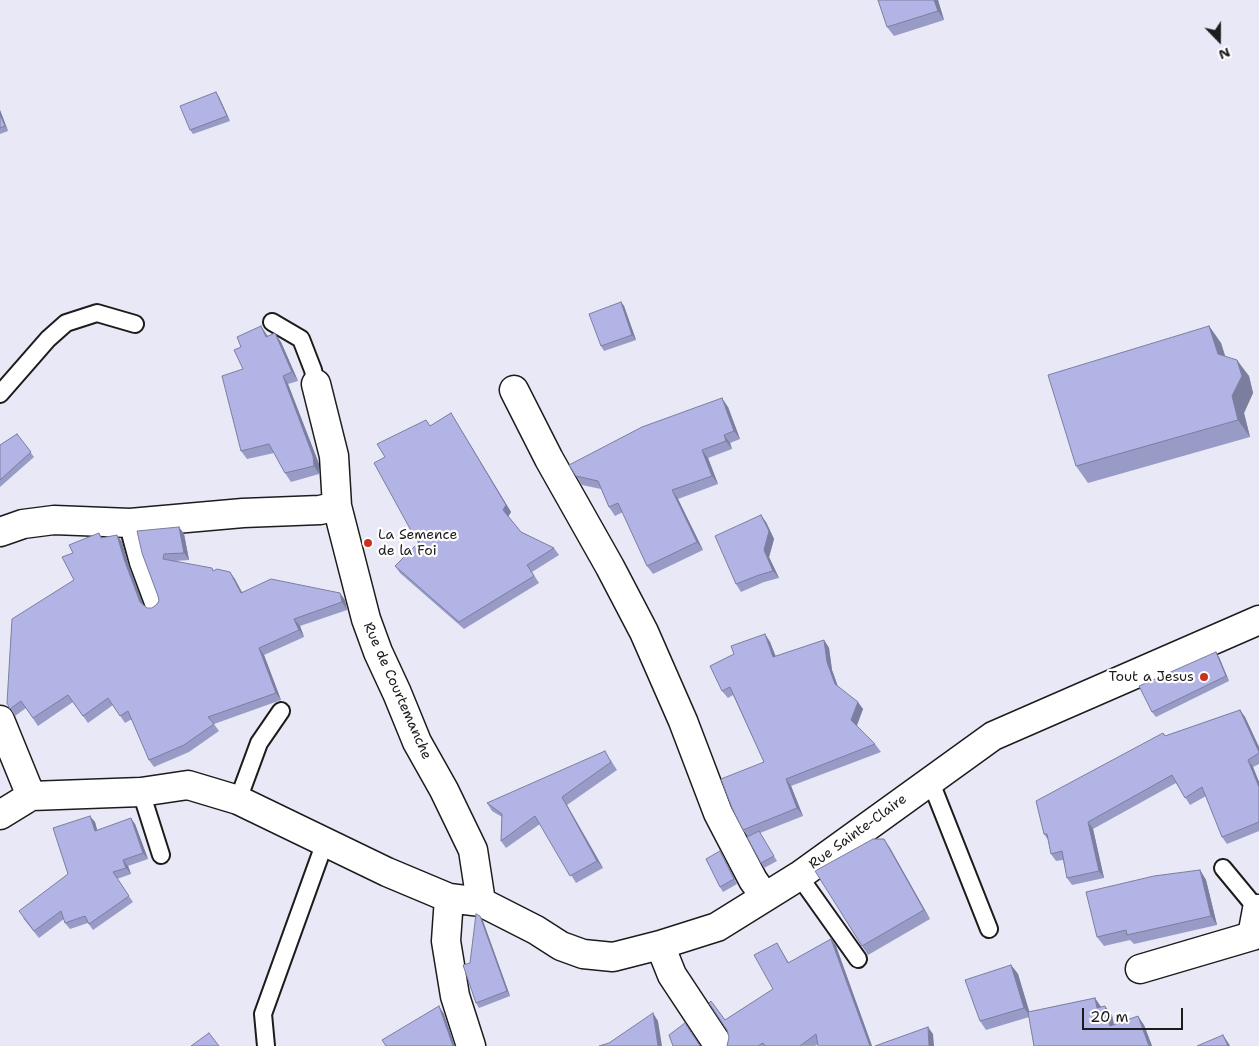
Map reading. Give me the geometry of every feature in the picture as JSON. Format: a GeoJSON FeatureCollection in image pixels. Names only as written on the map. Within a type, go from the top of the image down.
{"type":"FeatureCollection","features":[{"type":"Feature","properties":{"kind":"street","name":"Rue de Courtemanche"},"geometry":{"type":"LineString","coordinates":[[316,384],[334,456],[337,506],[366,619],[378,652],[417,742],[444,790],[473,850],[481,902]]}},
{"type":"Feature","properties":{"kind":"street"},"geometry":{"type":"LineString","coordinates":[[514,390],[644,632],[683,721],[718,813],[753,880],[765,897]]}},
{"type":"Feature","properties":{"kind":"street"},"geometry":{"type":"LineString","coordinates":[[0,532],[23,524],[54,520],[130,523],[242,513],[320,510],[337,506]]}},
{"type":"Feature","properties":{"kind":"street","name":"Rue Sainte-Claire"},"geometry":{"type":"LineString","coordinates":[[31,796],[141,792],[188,785],[238,800],[387,872],[449,898],[481,902],[536,930],[561,946],[584,954],[613,957],[717,927],[799,876],[993,736],[1259,620]]}},
{"type":"Feature","properties":{"kind":"street"},"geometry":{"type":"LineString","coordinates":[[0,720],[31,796],[0,815]]}},
{"type":"Feature","properties":{"kind":"street"},"geometry":{"type":"LineString","coordinates":[[449,898],[446,941],[456,996],[471,1046]]}},
{"type":"Feature","properties":{"kind":"street"},"geometry":{"type":"LineString","coordinates":[[1140,969],[1252,936],[1258,909]]}},
{"type":"Feature","properties":{"kind":"street"},"geometry":{"type":"LineString","coordinates":[[660,945],[672,975],[719,1046]]}},
{"type":"Feature","properties":{"kind":"lane"},"geometry":{"type":"LineString","coordinates":[[0,394],[48,339],[66,323],[97,313],[135,324]]}},
{"type":"Feature","properties":{"kind":"lane"},"geometry":{"type":"LineString","coordinates":[[272,322],[300,339],[313,370],[316,384]]}},
{"type":"Feature","properties":{"kind":"lane"},"geometry":{"type":"LineString","coordinates":[[130,523],[131,537],[138,563],[154,606]]}},
{"type":"Feature","properties":{"kind":"lane"},"geometry":{"type":"LineString","coordinates":[[238,800],[259,743],[280,711]]}},
{"type":"Feature","properties":{"kind":"lane"},"geometry":{"type":"LineString","coordinates":[[930,780],[988,929]]}},
{"type":"Feature","properties":{"kind":"lane"},"geometry":{"type":"LineString","coordinates":[[141,792],[161,855]]}},
{"type":"Feature","properties":{"kind":"lane"},"geometry":{"type":"LineString","coordinates":[[266,1046],[263,1014],[326,842]]}},
{"type":"Feature","properties":{"kind":"lane"},"geometry":{"type":"LineString","coordinates":[[1223,868],[1258,909]]}},
{"type":"Feature","properties":{"kind":"lane"},"geometry":{"type":"LineString","coordinates":[[799,876],[858,958]]}},
{"type":"Feature","properties":{"kind":"building"},"geometry":{"type":"Polygon","coordinates":[[[878,0],[934,0],[938,11],[887,27],[878,0]]]}},
{"type":"Feature","properties":{"kind":"building"},"geometry":{"type":"Polygon","coordinates":[[[216,92],[227,116],[190,130],[180,106],[216,92]]]}},
{"type":"Feature","properties":{"kind":"building"},"geometry":{"type":"Polygon","coordinates":[[[0,114],[5,126],[0,128],[0,114]]]}},
{"type":"Feature","properties":{"kind":"building"},"geometry":{"type":"Polygon","coordinates":[[[621,302],[632,335],[601,346],[589,314],[621,302]]]}},
{"type":"Feature","properties":{"kind":"building"},"geometry":{"type":"Polygon","coordinates":[[[261,326],[266,337],[275,333],[292,372],[283,376],[313,456],[314,466],[285,473],[269,444],[241,451],[222,376],[243,369],[234,350],[241,347],[237,337],[261,326]]]}},
{"type":"Feature","properties":{"kind":"building"},"geometry":{"type":"Polygon","coordinates":[[[1209,326],[1218,354],[1237,360],[1242,376],[1232,396],[1238,420],[1076,466],[1048,375],[1209,326]]]}},
{"type":"Feature","properties":{"kind":"building"},"geometry":{"type":"Polygon","coordinates":[[[722,398],[734,431],[724,435],[726,441],[702,450],[712,476],[672,490],[697,542],[647,566],[618,503],[609,507],[598,481],[576,476],[569,465],[642,427],[722,398]]]}},
{"type":"Feature","properties":{"kind":"building"},"geometry":{"type":"Polygon","coordinates":[[[451,413],[506,505],[503,510],[521,532],[554,548],[527,565],[534,576],[459,622],[395,566],[426,535],[414,536],[374,463],[385,457],[377,444],[426,420],[430,426],[451,413]]]}},
{"type":"Feature","properties":{"kind":"building"},"geometry":{"type":"Polygon","coordinates":[[[17,434],[31,452],[0,480],[0,445],[17,434]]]}},
{"type":"Feature","properties":{"kind":"building"},"geometry":{"type":"Polygon","coordinates":[[[761,515],[769,531],[764,550],[773,571],[736,584],[715,536],[761,515]]]}},
{"type":"Feature","properties":{"kind":"building"},"geometry":{"type":"Polygon","coordinates":[[[179,527],[184,553],[164,554],[163,559],[212,568],[213,571],[217,569],[230,572],[241,593],[271,579],[340,593],[342,602],[294,619],[299,630],[259,648],[276,693],[208,717],[214,724],[184,745],[149,760],[128,711],[120,716],[108,698],[83,716],[68,695],[33,718],[21,701],[10,709],[7,703],[12,619],[74,580],[62,557],[73,553],[69,545],[99,533],[101,538],[117,535],[140,602],[147,608],[152,608],[159,601],[142,553],[137,531],[179,527]]]}},
{"type":"Feature","properties":{"kind":"building"},"geometry":{"type":"Polygon","coordinates":[[[765,634],[773,657],[824,640],[827,662],[835,684],[858,702],[851,720],[875,744],[786,779],[797,808],[743,830],[721,779],[764,762],[730,687],[722,691],[710,666],[734,654],[731,646],[765,634]]]}},
{"type":"Feature","properties":{"kind":"building"},"geometry":{"type":"Polygon","coordinates":[[[1216,652],[1226,676],[1152,712],[1139,686],[1216,652]]]}},
{"type":"Feature","properties":{"kind":"building"},"geometry":{"type":"Polygon","coordinates":[[[1240,710],[1259,752],[1248,760],[1259,787],[1259,822],[1222,837],[1202,787],[1185,798],[1172,775],[1088,822],[1099,871],[1067,878],[1062,851],[1051,854],[1047,834],[1044,834],[1036,801],[1163,733],[1165,736],[1240,710]]]}},
{"type":"Feature","properties":{"kind":"building"},"geometry":{"type":"Polygon","coordinates":[[[605,751],[611,762],[562,797],[597,861],[570,876],[535,816],[501,841],[502,814],[487,803],[605,751]]]}},
{"type":"Feature","properties":{"kind":"building"},"geometry":{"type":"Polygon","coordinates":[[[90,816],[95,831],[131,818],[143,853],[123,860],[126,868],[113,872],[129,896],[89,924],[85,916],[65,923],[61,911],[34,931],[19,911],[68,874],[53,828],[90,816]]]}},
{"type":"Feature","properties":{"kind":"building"},"geometry":{"type":"Polygon","coordinates":[[[759,831],[774,856],[761,863],[747,837],[759,831]]]}},
{"type":"Feature","properties":{"kind":"building"},"geometry":{"type":"Polygon","coordinates":[[[873,839],[884,839],[924,910],[862,946],[815,871],[873,839]]]}},
{"type":"Feature","properties":{"kind":"building"},"geometry":{"type":"Polygon","coordinates":[[[720,851],[734,879],[720,887],[706,859],[720,851]]]}},
{"type":"Feature","properties":{"kind":"building"},"geometry":{"type":"Polygon","coordinates":[[[1200,870],[1211,916],[1127,935],[1126,930],[1097,937],[1086,892],[1154,876],[1200,870]]]}},
{"type":"Feature","properties":{"kind":"building"},"geometry":{"type":"Polygon","coordinates":[[[476,914],[480,916],[507,991],[476,1003],[463,965],[470,963],[476,914]]]}},
{"type":"Feature","properties":{"kind":"building"},"geometry":{"type":"Polygon","coordinates":[[[831,939],[870,1046],[818,1046],[816,1034],[800,1046],[765,1046],[763,1043],[758,1046],[727,1046],[729,1037],[727,1030],[709,1003],[711,1001],[725,1020],[773,989],[754,955],[777,943],[788,963],[831,939]]]}},
{"type":"Feature","properties":{"kind":"building"},"geometry":{"type":"Polygon","coordinates":[[[1011,965],[1024,1008],[980,1021],[965,980],[1011,965]]]}},
{"type":"Feature","properties":{"kind":"building"},"geometry":{"type":"Polygon","coordinates":[[[1095,998],[1097,1008],[1105,1006],[1110,1026],[1138,1016],[1149,1046],[1034,1046],[1028,1012],[1095,998]]]}},
{"type":"Feature","properties":{"kind":"building"},"geometry":{"type":"Polygon","coordinates":[[[439,1006],[453,1046],[386,1046],[382,1040],[439,1006]]]}},
{"type":"Feature","properties":{"kind":"building"},"geometry":{"type":"Polygon","coordinates":[[[653,1013],[658,1046],[599,1046],[609,1043],[653,1013]]]}},
{"type":"Feature","properties":{"kind":"building"},"geometry":{"type":"Polygon","coordinates":[[[685,1023],[700,1046],[673,1046],[669,1035],[685,1023]]]}},
{"type":"Feature","properties":{"kind":"building"},"geometry":{"type":"Polygon","coordinates":[[[928,1027],[929,1046],[875,1046],[928,1027]]]}},
{"type":"Feature","properties":{"kind":"building"},"geometry":{"type":"Polygon","coordinates":[[[209,1033],[219,1046],[191,1046],[209,1033]]]}},
{"type":"Feature","properties":{"kind":"building"},"geometry":{"type":"Polygon","coordinates":[[[1223,1035],[1228,1046],[1197,1046],[1223,1035]]]}},
{"type":"Feature","properties":{"kind":"place","name":"La Semence de la Foi"},"geometry":{"type":"Point","coordinates":[368,543]}},
{"type":"Feature","properties":{"kind":"place","name":"Tout a Jesus"},"geometry":{"type":"Point","coordinates":[1204,677]}}]}
